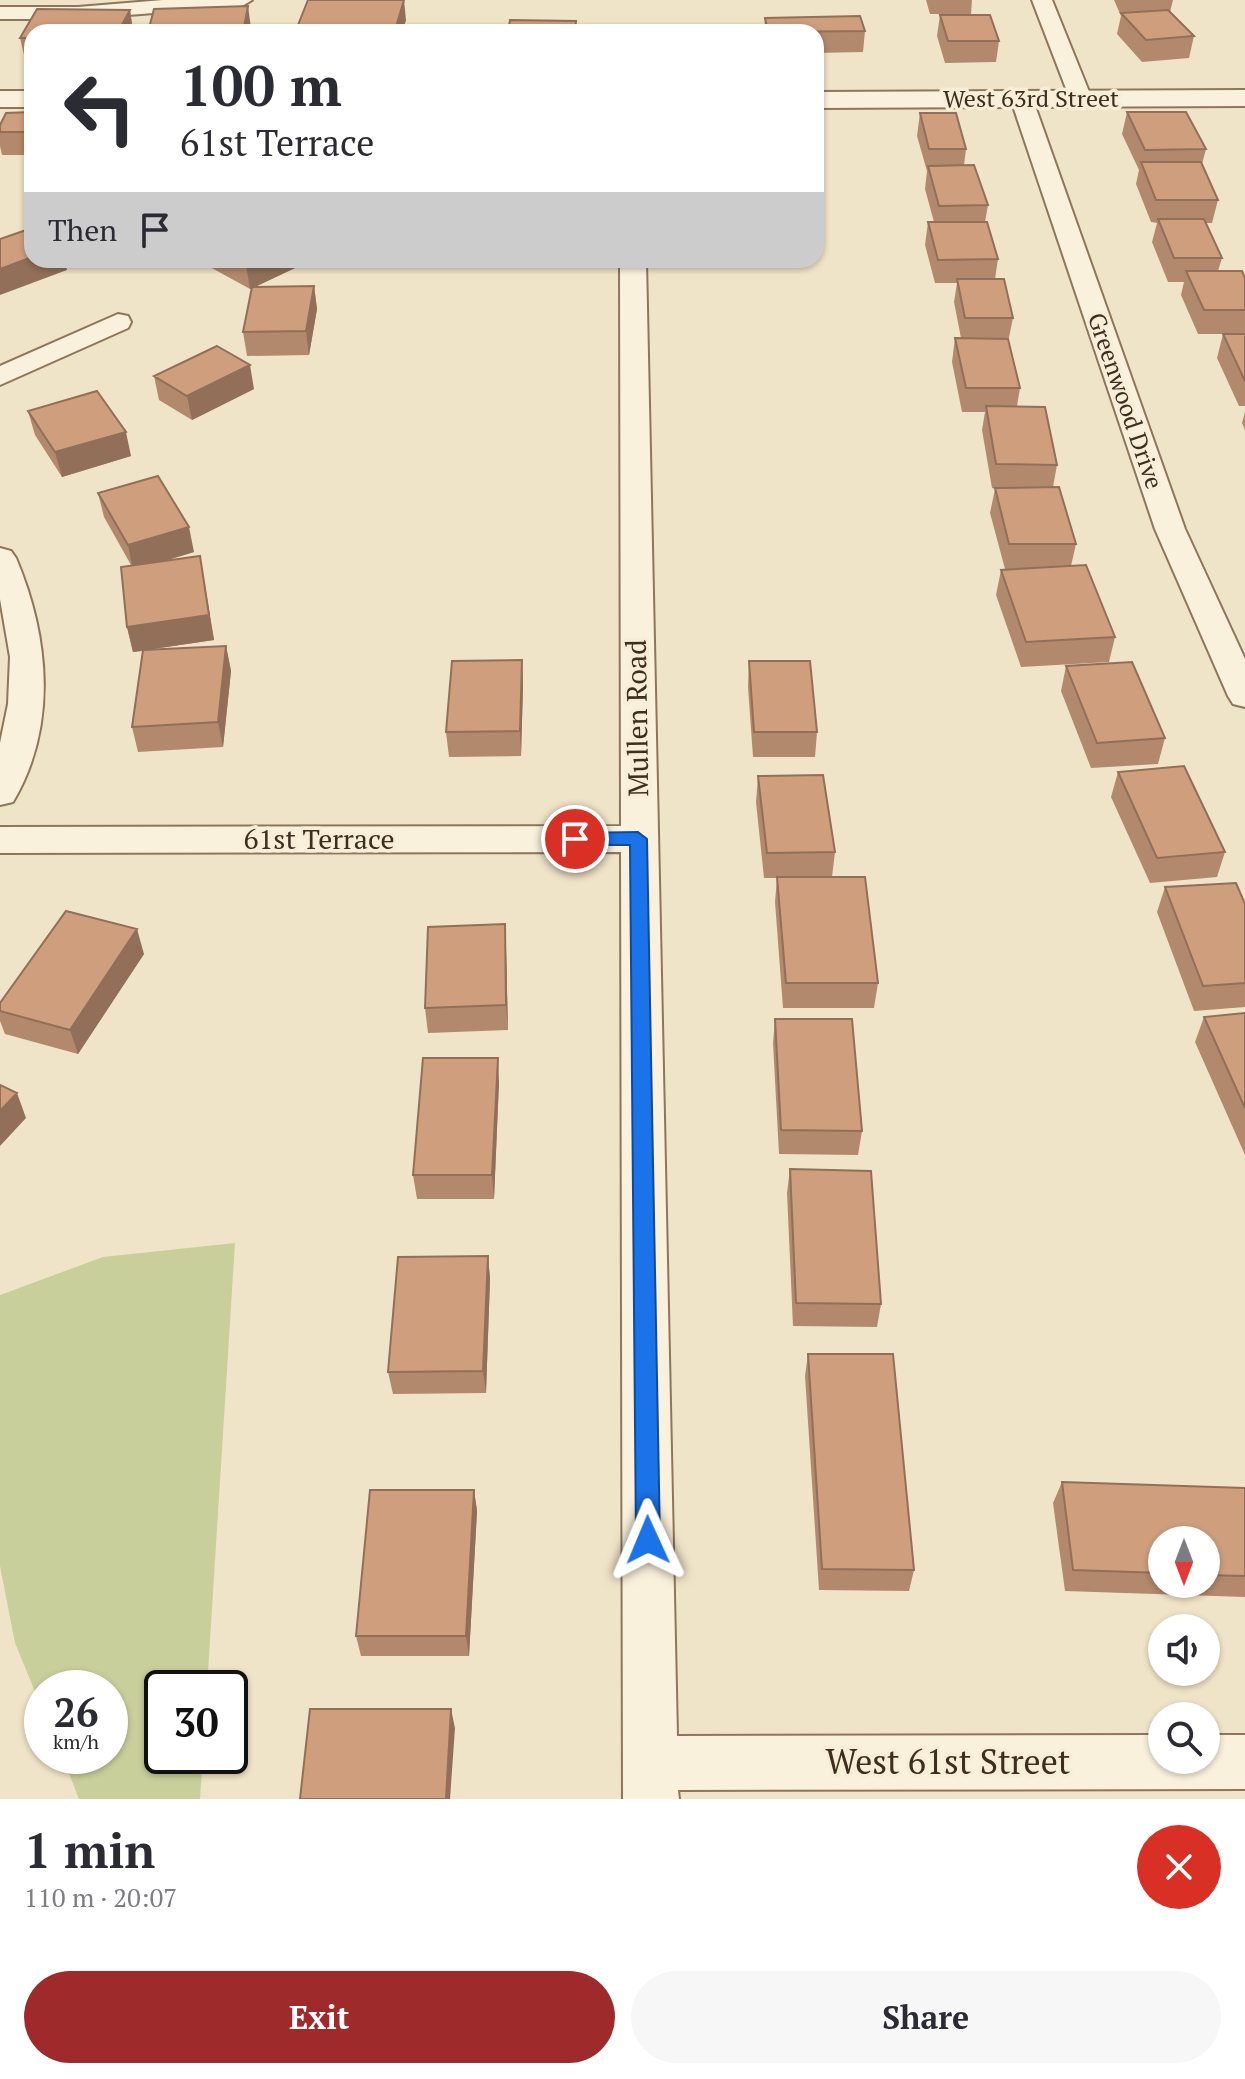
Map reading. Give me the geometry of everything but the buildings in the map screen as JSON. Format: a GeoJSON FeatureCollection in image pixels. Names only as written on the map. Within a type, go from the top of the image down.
{"type":"FeatureCollection","features":[{"type":"Feature","properties":{"kind":"street"},"geometry":{"type":"LineString","coordinates":[[0,13],[78,13],[242,0]]}},
{"type":"Feature","properties":{"kind":"street"},"geometry":{"type":"LineString","coordinates":[[1042,0],[1081,99]]}},
{"type":"Feature","properties":{"kind":"street","name":"West 63rd Street"},"geometry":{"type":"LineString","coordinates":[[824,100],[1245,98]]}},
{"type":"Feature","properties":{"kind":"street"},"geometry":{"type":"LineString","coordinates":[[0,99],[24,99]]}},
{"type":"Feature","properties":{"kind":"street","name":"Greenwood Drive"},"geometry":{"type":"LineString","coordinates":[[1022,100],[1170,529],[1245,696]]}},
{"type":"Feature","properties":{"kind":"street","name":"Mullen Road"},"geometry":{"type":"LineString","coordinates":[[633,268],[651,1781]]}},
{"type":"Feature","properties":{"kind":"street"},"geometry":{"type":"LineString","coordinates":[[0,377],[118,322]]}},
{"type":"Feature","properties":{"kind":"street"},"geometry":{"type":"LineString","coordinates":[[0,558],[21,612],[27,666],[22,731],[13,766],[0,793]]}},
{"type":"Feature","properties":{"kind":"street","name":"61st Terrace"},"geometry":{"type":"LineString","coordinates":[[0,840],[638,839]]}},
{"type":"Feature","properties":{"kind":"street","name":"West 61st Street"},"geometry":{"type":"LineString","coordinates":[[651,1781],[1245,1762]]}},
{"type":"Feature","properties":{"kind":"green space"},"geometry":{"type":"Polygon","coordinates":[[[235,1243],[208,1670],[144,1670],[144,1774],[202,1774],[200,1799],[79,1799],[69,1774],[128,1774],[128,1670],[26,1670],[15,1643],[0,1566],[0,1295],[103,1257],[235,1243]]]}},
{"type":"Feature","properties":{"kind":"route"},"geometry":{"type":"LineString","coordinates":[[575,839],[638,839],[648,1540]]}}]}
